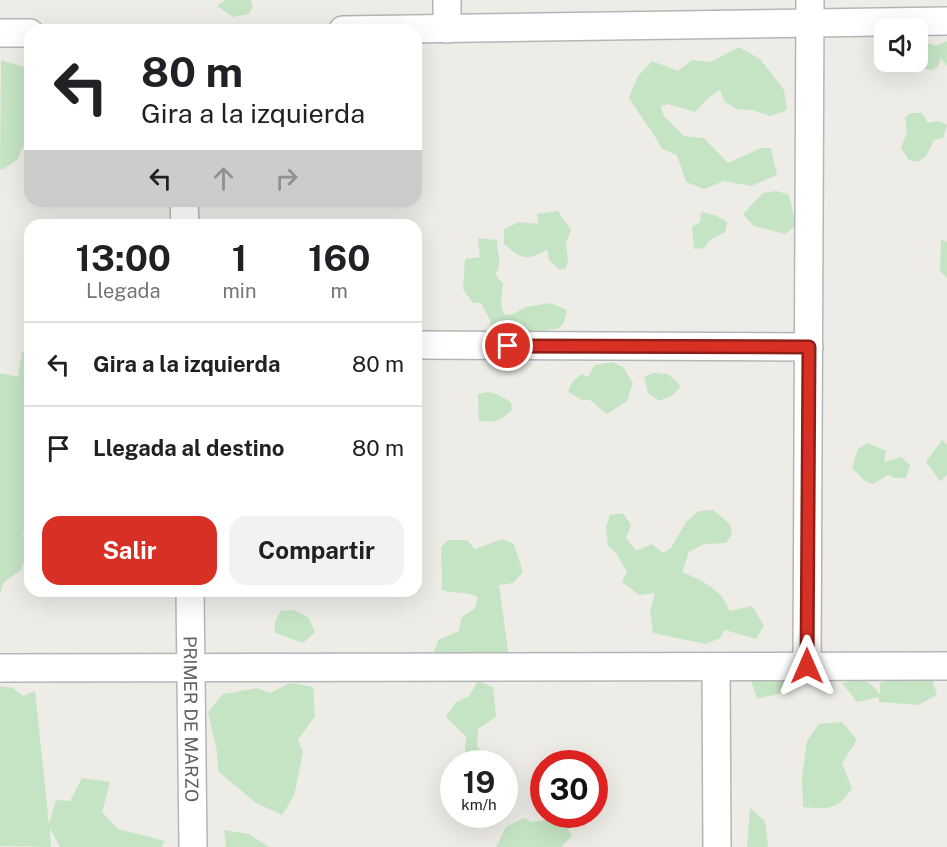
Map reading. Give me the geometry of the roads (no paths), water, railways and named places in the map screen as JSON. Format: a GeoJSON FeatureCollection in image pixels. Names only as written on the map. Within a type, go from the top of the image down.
{"type":"FeatureCollection","features":[{"type":"Feature","properties":{"kind":"street"},"geometry":{"type":"LineString","coordinates":[[447,0],[447,29]]}},
{"type":"Feature","properties":{"kind":"street"},"geometry":{"type":"LineString","coordinates":[[807,666],[810,11]]}},
{"type":"Feature","properties":{"kind":"street"},"geometry":{"type":"LineString","coordinates":[[422,29],[810,11],[947,21]]}},
{"type":"Feature","properties":{"kind":"street"},"geometry":{"type":"LineString","coordinates":[[0,33],[24,33]]}},
{"type":"Feature","properties":{"kind":"street"},"geometry":{"type":"LineString","coordinates":[[422,345],[809,347]]}},
{"type":"Feature","properties":{"kind":"street","name":"PRIMER DE MARZO"},"geometry":{"type":"LineString","coordinates":[[190,597],[193,847]]}},
{"type":"Feature","properties":{"kind":"street"},"geometry":{"type":"LineString","coordinates":[[0,668],[947,666]]}},
{"type":"Feature","properties":{"kind":"street"},"geometry":{"type":"LineString","coordinates":[[716,667],[717,847]]}}]}
